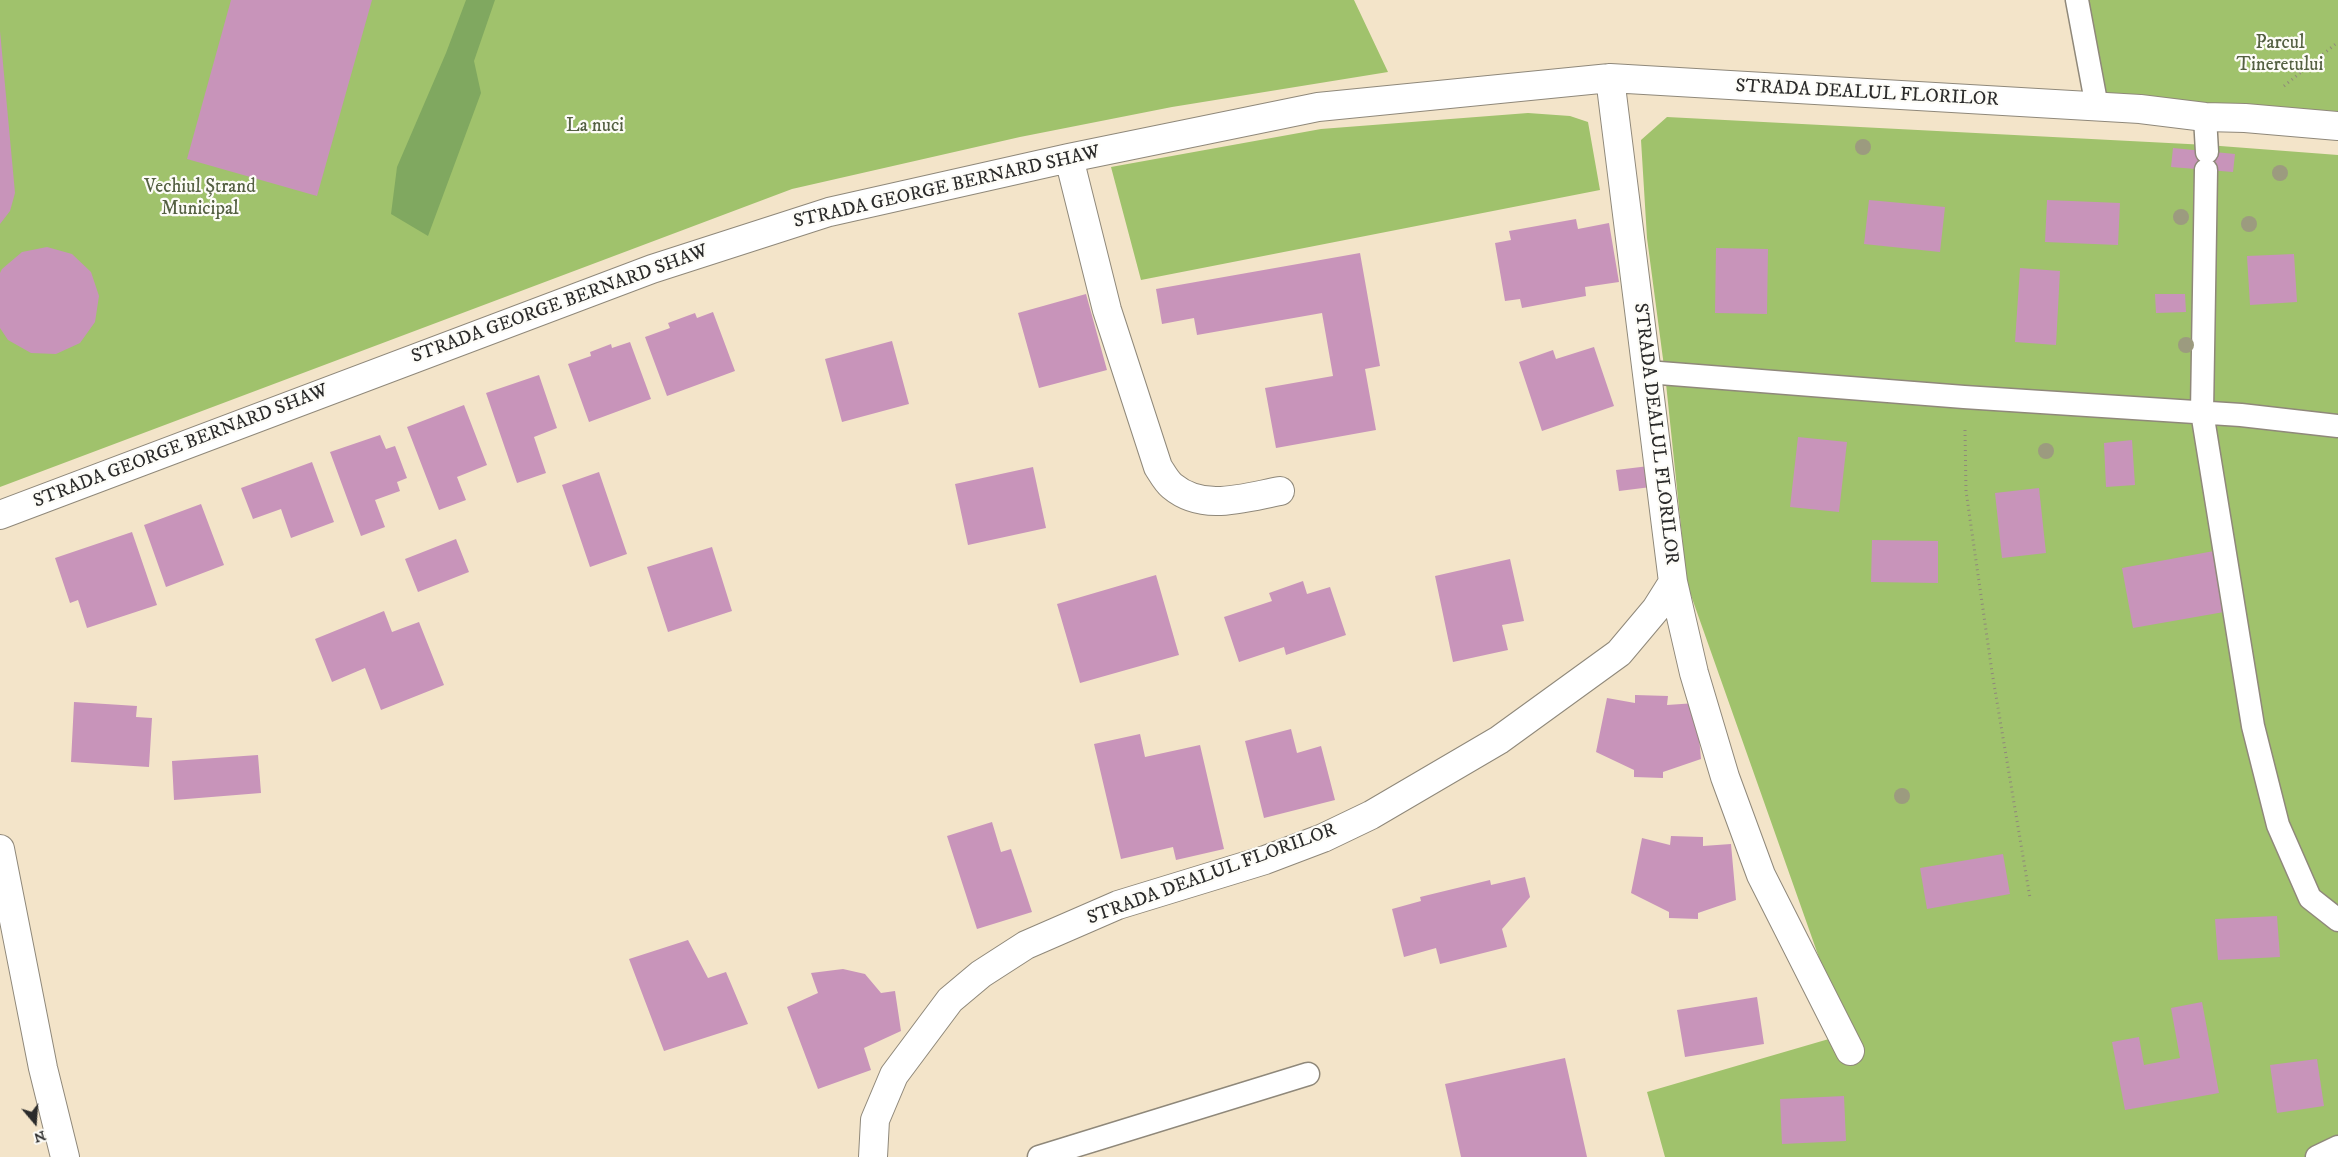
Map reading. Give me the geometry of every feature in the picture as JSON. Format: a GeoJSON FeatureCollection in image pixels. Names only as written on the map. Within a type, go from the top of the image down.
{"type":"FeatureCollection","features":[{"type":"Feature","properties":{"kind":"street","name":"STRADA DEALUL FLORILOR"},"geometry":{"type":"LineString","coordinates":[[873,1157],[875,1120],[894,1075],[950,1000],[981,974],[1026,945],[1118,906],[1265,860],[1323,838],[1371,815],[1499,740],[1619,653],[1656,609],[1673,582],[1610,78],[2140,109],[2205,117],[2245,118],[2338,126]]}},
{"type":"Feature","properties":{"kind":"street","name":"STRADA GEORGE BERNARD SHAW"},"geometry":{"type":"LineString","coordinates":[[0,515],[652,268],[829,212],[1069,158],[1318,107],[1610,78]]}},
{"type":"Feature","properties":{"kind":"street"},"geometry":{"type":"LineString","coordinates":[[1069,158],[1107,310],[1158,467],[1170,485],[1190,498],[1216,502],[1280,491]]}},
{"type":"Feature","properties":{"kind":"street"},"geometry":{"type":"LineString","coordinates":[[1673,582],[1694,673],[1725,777],[1761,875],[1850,1051]]}},
{"type":"Feature","properties":{"kind":"street"},"geometry":{"type":"LineString","coordinates":[[0,849],[43,1068],[65,1157]]}},
{"type":"Feature","properties":{"kind":"lane"},"geometry":{"type":"LineString","coordinates":[[2078,0],[2097,107]]}},
{"type":"Feature","properties":{"kind":"lane"},"geometry":{"type":"LineString","coordinates":[[2205,117],[2207,161],[2202,412],[2253,726],[2278,824],[2310,898],[2338,920]]}},
{"type":"Feature","properties":{"kind":"lane"},"geometry":{"type":"LineString","coordinates":[[1647,372],[1964,397],[2202,412],[2338,426]]}},
{"type":"Feature","properties":{"kind":"lane"},"geometry":{"type":"LineString","coordinates":[[1039,1157],[1308,1074]]}},
{"type":"Feature","properties":{"kind":"lane"},"geometry":{"type":"LineString","coordinates":[[2317,1157],[2338,1147]]}},
{"type":"Feature","properties":{"kind":"path"},"geometry":{"type":"LineString","coordinates":[[2245,118],[2338,42]]}},
{"type":"Feature","properties":{"kind":"path"},"geometry":{"type":"LineString","coordinates":[[1964,397],[1966,492],[1992,672],[2030,898]]}},
{"type":"Feature","properties":{"kind":"green space"},"geometry":{"type":"Polygon","coordinates":[[[0,0],[1354,0],[1388,72],[1172,107],[1020,137],[792,189],[0,487],[0,0]]]}},
{"type":"Feature","properties":{"kind":"green space"},"geometry":{"type":"Polygon","coordinates":[[[466,0],[495,0],[474,61],[481,93],[428,236],[391,214],[397,167],[446,53],[466,0]]]}},
{"type":"Feature","properties":{"kind":"green space","name":"Parcul Tineretului"},"geometry":{"type":"Polygon","coordinates":[[[2074,0],[2338,0],[2338,111],[2097,107],[2074,0]]]}},
{"type":"Feature","properties":{"kind":"green space"},"geometry":{"type":"Polygon","coordinates":[[[1528,113],[1570,116],[1588,122],[1600,190],[1141,280],[1111,167],[1321,129],[1528,113]]]}},
{"type":"Feature","properties":{"kind":"green space"},"geometry":{"type":"Polygon","coordinates":[[[1667,117],[2207,145],[2338,155],[2338,1157],[1665,1157],[1647,1092],[1846,1034],[1687,584],[1665,374],[1647,238],[1641,140],[1667,117]]]}},
{"type":"Feature","properties":{"kind":"building"},"geometry":{"type":"Polygon","coordinates":[[[231,0],[372,0],[317,196],[187,159],[231,0]]]}},
{"type":"Feature","properties":{"kind":"building"},"geometry":{"type":"Polygon","coordinates":[[[0,31],[15,193],[10,211],[0,224],[0,31]]]}},
{"type":"Feature","properties":{"kind":"building"},"geometry":{"type":"Polygon","coordinates":[[[2173,148],[2235,154],[2233,172],[2171,167],[2173,148]]]}},
{"type":"Feature","properties":{"kind":"building"},"geometry":{"type":"Polygon","coordinates":[[[1869,200],[1945,207],[1940,252],[1864,244],[1869,200]]]}},
{"type":"Feature","properties":{"kind":"building"},"geometry":{"type":"Polygon","coordinates":[[[2047,200],[2120,203],[2118,245],[2045,242],[2047,200]]]}},
{"type":"Feature","properties":{"kind":"building"},"geometry":{"type":"Polygon","coordinates":[[[1576,219],[1578,229],[1609,223],[1619,282],[1585,287],[1586,296],[1522,308],[1520,299],[1505,301],[1495,243],[1511,240],[1509,231],[1576,219]]]}},
{"type":"Feature","properties":{"kind":"building"},"geometry":{"type":"Polygon","coordinates":[[[47,247],[72,254],[91,272],[99,296],[95,322],[80,343],[56,354],[31,353],[8,340],[0,328],[0,273],[2,269],[22,252],[47,247]]]}},
{"type":"Feature","properties":{"kind":"building"},"geometry":{"type":"Polygon","coordinates":[[[1716,248],[1768,249],[1767,314],[1715,313],[1716,248]]]}},
{"type":"Feature","properties":{"kind":"building"},"geometry":{"type":"Polygon","coordinates":[[[1360,253],[1380,366],[1365,369],[1376,430],[1276,448],[1265,388],[1333,376],[1322,313],[1197,335],[1194,318],[1162,324],[1156,289],[1360,253]]]}},
{"type":"Feature","properties":{"kind":"building"},"geometry":{"type":"Polygon","coordinates":[[[2294,254],[2297,302],[2250,305],[2247,256],[2294,254]]]}},
{"type":"Feature","properties":{"kind":"building"},"geometry":{"type":"Polygon","coordinates":[[[2020,268],[2060,271],[2056,345],[2015,342],[2020,268]]]}},
{"type":"Feature","properties":{"kind":"building"},"geometry":{"type":"Polygon","coordinates":[[[1086,294],[1107,370],[1039,388],[1018,313],[1086,294]]]}},
{"type":"Feature","properties":{"kind":"building"},"geometry":{"type":"Polygon","coordinates":[[[2155,294],[2185,294],[2186,312],[2156,313],[2155,294]]]}},
{"type":"Feature","properties":{"kind":"building"},"geometry":{"type":"Polygon","coordinates":[[[713,312],[735,371],[667,396],[645,337],[670,328],[668,323],[695,313],[697,318],[713,312]]]}},
{"type":"Feature","properties":{"kind":"building"},"geometry":{"type":"Polygon","coordinates":[[[892,341],[909,404],[842,422],[825,359],[892,341]]]}},
{"type":"Feature","properties":{"kind":"building"},"geometry":{"type":"Polygon","coordinates":[[[630,342],[651,399],[589,422],[568,364],[591,356],[590,352],[611,344],[612,348],[630,342]]]}},
{"type":"Feature","properties":{"kind":"building"},"geometry":{"type":"Polygon","coordinates":[[[1594,347],[1614,406],[1542,431],[1519,362],[1553,350],[1556,359],[1594,347]]]}},
{"type":"Feature","properties":{"kind":"building"},"geometry":{"type":"Polygon","coordinates":[[[539,375],[557,428],[534,437],[546,473],[517,483],[486,393],[539,375]]]}},
{"type":"Feature","properties":{"kind":"building"},"geometry":{"type":"Polygon","coordinates":[[[464,405],[487,465],[457,477],[466,500],[439,510],[407,427],[464,405]]]}},
{"type":"Feature","properties":{"kind":"building"},"geometry":{"type":"Polygon","coordinates":[[[380,435],[386,449],[395,446],[407,478],[397,482],[400,491],[375,500],[385,527],[361,536],[330,452],[380,435]]]}},
{"type":"Feature","properties":{"kind":"building"},"geometry":{"type":"Polygon","coordinates":[[[1798,437],[1847,442],[1839,512],[1790,507],[1798,437]]]}},
{"type":"Feature","properties":{"kind":"building"},"geometry":{"type":"Polygon","coordinates":[[[2132,440],[2135,485],[2106,487],[2104,443],[2132,440]]]}},
{"type":"Feature","properties":{"kind":"building"},"geometry":{"type":"Polygon","coordinates":[[[312,462],[334,522],[291,538],[281,509],[253,519],[241,488],[312,462]]]}},
{"type":"Feature","properties":{"kind":"building"},"geometry":{"type":"Polygon","coordinates":[[[1649,466],[1651,487],[1619,491],[1616,470],[1649,466]]]}},
{"type":"Feature","properties":{"kind":"building"},"geometry":{"type":"Polygon","coordinates":[[[1033,467],[1046,528],[968,545],[955,484],[1033,467]]]}},
{"type":"Feature","properties":{"kind":"building"},"geometry":{"type":"Polygon","coordinates":[[[599,472],[627,554],[590,567],[562,485],[599,472]]]}},
{"type":"Feature","properties":{"kind":"building"},"geometry":{"type":"Polygon","coordinates":[[[2039,488],[2046,553],[2002,558],[1995,493],[2039,488]]]}},
{"type":"Feature","properties":{"kind":"building"},"geometry":{"type":"Polygon","coordinates":[[[201,504],[224,565],[166,587],[144,525],[201,504]]]}},
{"type":"Feature","properties":{"kind":"building"},"geometry":{"type":"Polygon","coordinates":[[[132,532],[157,605],[87,628],[78,600],[70,603],[55,558],[132,532]]]}},
{"type":"Feature","properties":{"kind":"building"},"geometry":{"type":"Polygon","coordinates":[[[456,539],[469,572],[418,592],[405,559],[456,539]]]}},
{"type":"Feature","properties":{"kind":"building"},"geometry":{"type":"Polygon","coordinates":[[[1872,540],[1938,541],[1938,583],[1871,582],[1872,540]]]}},
{"type":"Feature","properties":{"kind":"building"},"geometry":{"type":"Polygon","coordinates":[[[712,547],[732,611],[668,632],[647,567],[712,547]]]}},
{"type":"Feature","properties":{"kind":"building"},"geometry":{"type":"Polygon","coordinates":[[[2214,551],[2224,612],[2133,628],[2122,568],[2214,551]]]}},
{"type":"Feature","properties":{"kind":"building"},"geometry":{"type":"Polygon","coordinates":[[[1510,559],[1524,621],[1502,625],[1508,650],[1453,662],[1435,576],[1510,559]]]}},
{"type":"Feature","properties":{"kind":"building"},"geometry":{"type":"Polygon","coordinates":[[[1156,575],[1179,655],[1080,683],[1057,604],[1156,575]]]}},
{"type":"Feature","properties":{"kind":"building"},"geometry":{"type":"Polygon","coordinates":[[[1303,581],[1307,594],[1330,587],[1346,635],[1286,655],[1284,647],[1239,662],[1224,617],[1272,601],[1269,593],[1303,581]]]}},
{"type":"Feature","properties":{"kind":"building"},"geometry":{"type":"Polygon","coordinates":[[[384,611],[392,632],[419,622],[444,685],[381,710],[365,668],[332,682],[315,639],[384,611]]]}},
{"type":"Feature","properties":{"kind":"building"},"geometry":{"type":"Polygon","coordinates":[[[1635,695],[1668,696],[1667,705],[1696,703],[1701,759],[1663,772],[1663,778],[1634,777],[1634,770],[1596,752],[1607,698],[1635,703],[1635,695]]]}},
{"type":"Feature","properties":{"kind":"building"},"geometry":{"type":"Polygon","coordinates":[[[74,702],[137,706],[136,717],[152,718],[149,767],[71,762],[74,702]]]}},
{"type":"Feature","properties":{"kind":"building"},"geometry":{"type":"Polygon","coordinates":[[[1291,729],[1297,753],[1321,746],[1335,800],[1264,818],[1245,741],[1291,729]]]}},
{"type":"Feature","properties":{"kind":"building"},"geometry":{"type":"Polygon","coordinates":[[[1140,734],[1145,757],[1200,745],[1224,849],[1176,860],[1173,847],[1121,859],[1094,744],[1140,734]]]}},
{"type":"Feature","properties":{"kind":"building"},"geometry":{"type":"Polygon","coordinates":[[[258,755],[261,793],[174,800],[172,761],[258,755]]]}},
{"type":"Feature","properties":{"kind":"building"},"geometry":{"type":"Polygon","coordinates":[[[992,822],[1001,852],[1011,849],[1032,912],[977,929],[947,836],[992,822]]]}},
{"type":"Feature","properties":{"kind":"building"},"geometry":{"type":"Polygon","coordinates":[[[1671,836],[1703,837],[1703,846],[1731,844],[1736,900],[1698,913],[1698,919],[1669,918],[1669,912],[1631,893],[1642,838],[1670,845],[1671,836]]]}},
{"type":"Feature","properties":{"kind":"building"},"geometry":{"type":"Polygon","coordinates":[[[2003,854],[2010,894],[1927,909],[1920,868],[2003,854]]]}},
{"type":"Feature","properties":{"kind":"building"},"geometry":{"type":"Polygon","coordinates":[[[1525,877],[1530,897],[1502,929],[1507,947],[1440,964],[1436,948],[1404,957],[1392,909],[1421,901],[1420,897],[1490,880],[1491,885],[1525,877]]]}},
{"type":"Feature","properties":{"kind":"building"},"geometry":{"type":"Polygon","coordinates":[[[2277,916],[2280,957],[2218,960],[2215,919],[2277,916]]]}},
{"type":"Feature","properties":{"kind":"building"},"geometry":{"type":"Polygon","coordinates":[[[688,940],[708,978],[726,972],[748,1024],[664,1051],[629,959],[688,940]]]}},
{"type":"Feature","properties":{"kind":"building"},"geometry":{"type":"Polygon","coordinates":[[[843,969],[865,974],[881,993],[895,991],[901,1031],[864,1048],[871,1070],[818,1089],[787,1007],[818,993],[811,973],[843,969]]]}},
{"type":"Feature","properties":{"kind":"building"},"geometry":{"type":"Polygon","coordinates":[[[1757,997],[1764,1044],[1685,1057],[1677,1010],[1757,997]]]}},
{"type":"Feature","properties":{"kind":"building"},"geometry":{"type":"Polygon","coordinates":[[[2202,1002],[2219,1093],[2125,1110],[2112,1042],[2139,1037],[2144,1065],[2180,1058],[2171,1008],[2202,1002]]]}},
{"type":"Feature","properties":{"kind":"building"},"geometry":{"type":"Polygon","coordinates":[[[1565,1058],[1587,1157],[1461,1157],[1445,1084],[1565,1058]]]}},
{"type":"Feature","properties":{"kind":"building"},"geometry":{"type":"Polygon","coordinates":[[[2317,1059],[2324,1106],[2277,1113],[2270,1065],[2317,1059]]]}},
{"type":"Feature","properties":{"kind":"building"},"geometry":{"type":"Polygon","coordinates":[[[1844,1096],[1846,1141],[1782,1144],[1780,1099],[1844,1096]]]}},
{"type":"Feature","properties":{"kind":"park label","name":"La nuci"},"geometry":{"type":"Point","coordinates":[595,127]}},
{"type":"Feature","properties":{"kind":"park label","name":"Vechiul Ștrand Municipal"},"geometry":{"type":"Point","coordinates":[200,199]}}]}
